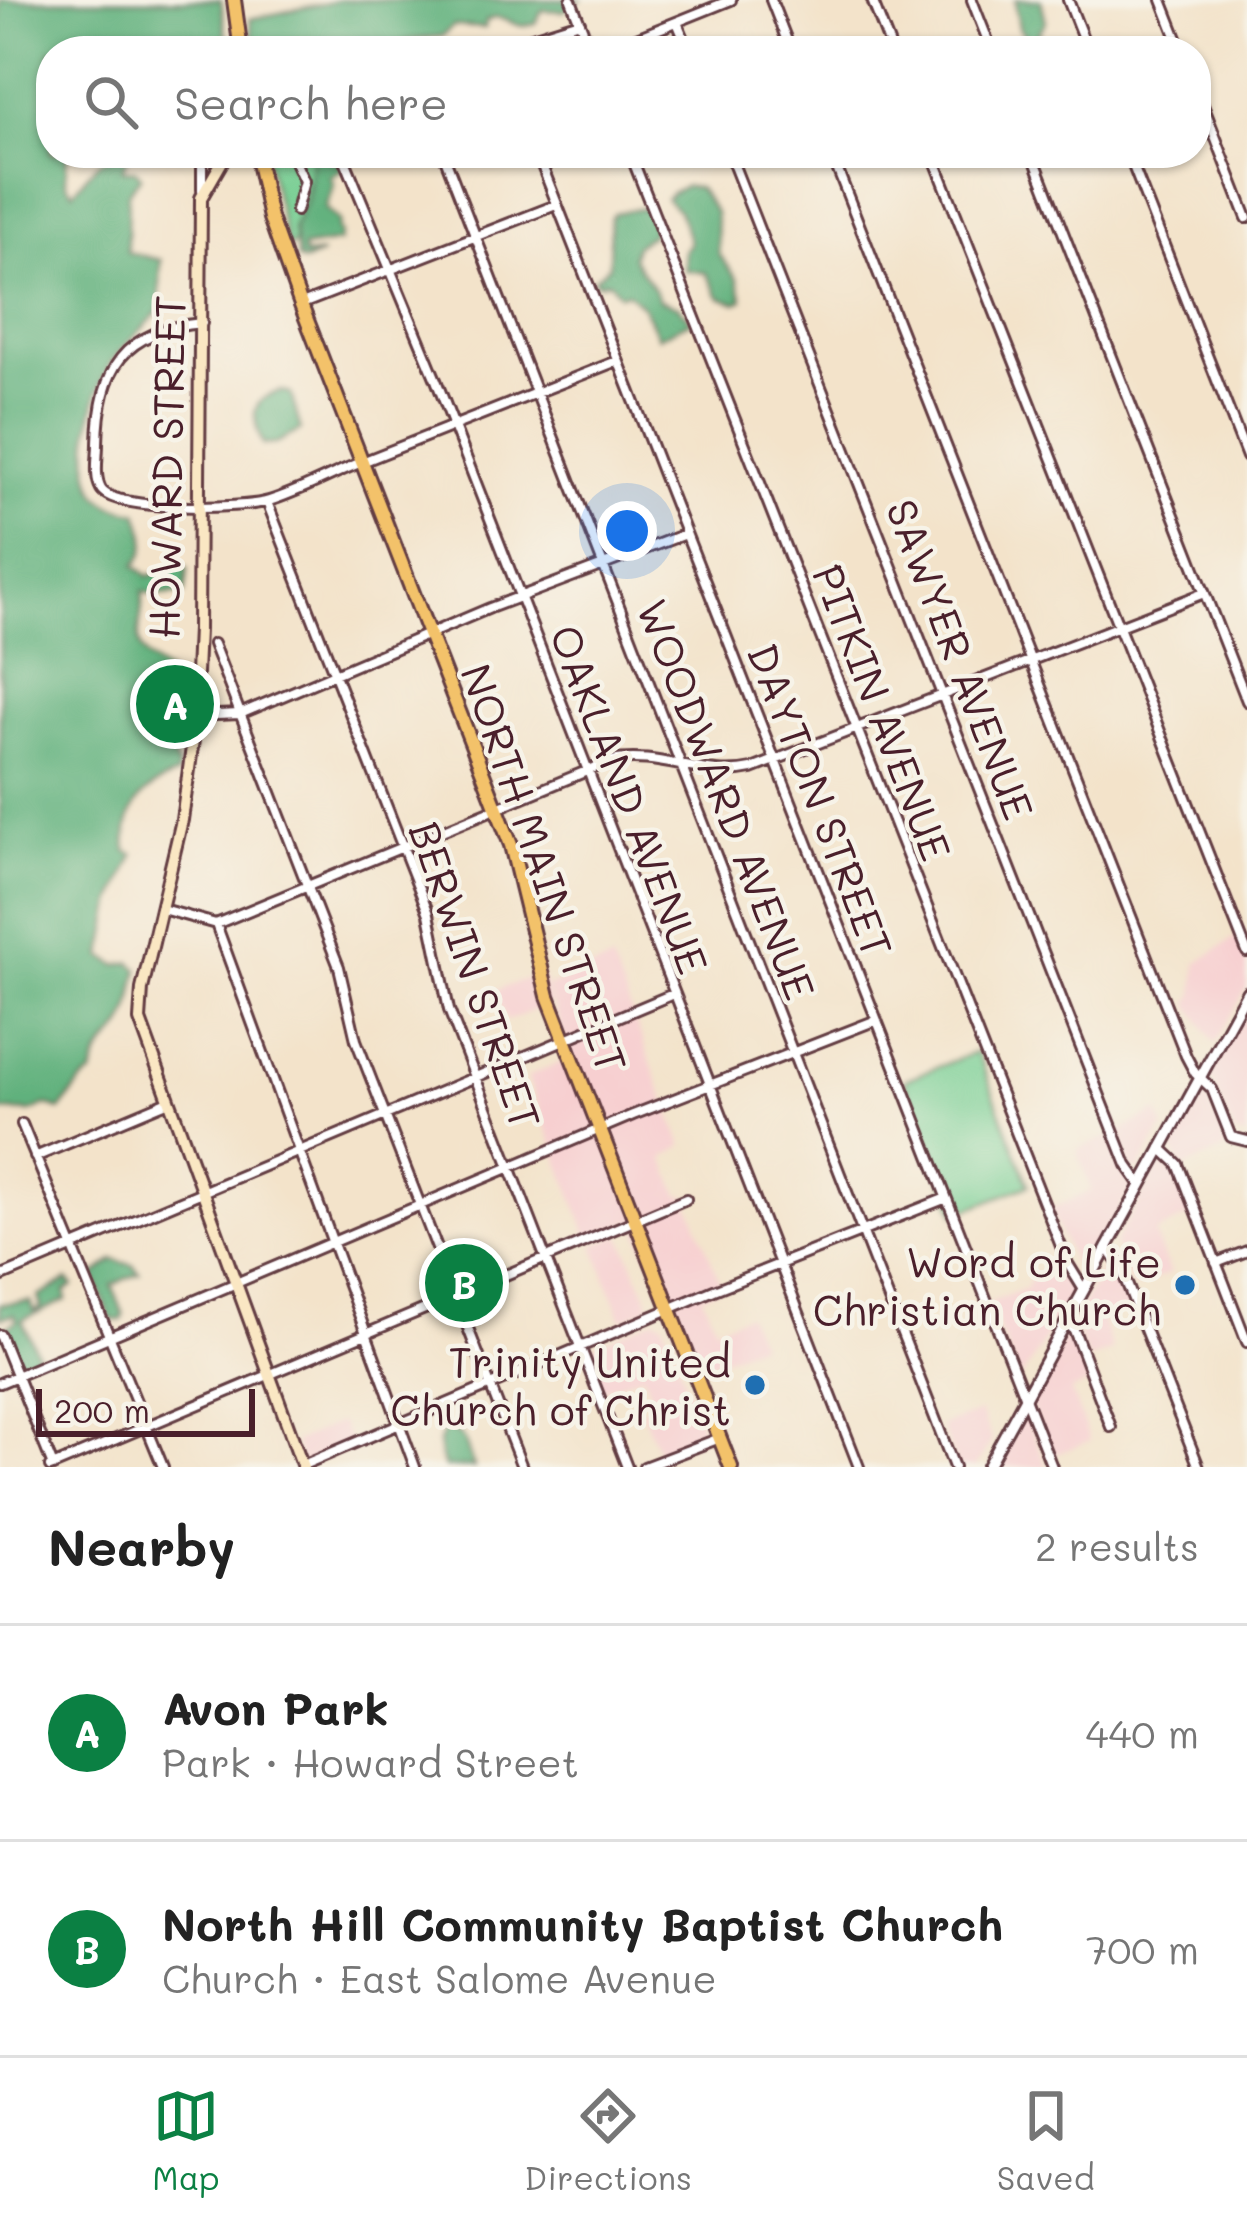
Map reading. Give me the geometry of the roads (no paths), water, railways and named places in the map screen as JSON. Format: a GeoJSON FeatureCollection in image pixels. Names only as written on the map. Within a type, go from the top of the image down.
{"type":"FeatureCollection","features":[{"type":"Feature","properties":{"kind":"main road"},"geometry":{"type":"LineString","coordinates":[[234,0],[239,36]]}},
{"type":"Feature","properties":{"kind":"main road"},"geometry":{"type":"LineString","coordinates":[[201,198],[218,168]]}},
{"type":"Feature","properties":{"kind":"main road","name":"NORTH MAIN STREET"},"geometry":{"type":"LineString","coordinates":[[259,168],[270,218],[301,305],[517,861],[543,980],[564,1039],[731,1467]]}},
{"type":"Feature","properties":{"kind":"main road","name":"HOWARD STREET"},"geometry":{"type":"LineString","coordinates":[[201,198],[194,716],[182,820],[140,1008],[142,1026],[301,1466]]}},
{"type":"Feature","properties":{"kind":"street"},"geometry":{"type":"LineString","coordinates":[[571,0],[585,36]]}},
{"type":"Feature","properties":{"kind":"street"},"geometry":{"type":"LineString","coordinates":[[642,36],[731,0]]}},
{"type":"Feature","properties":{"kind":"street"},"geometry":{"type":"LineString","coordinates":[[771,0],[784,36]]}},
{"type":"Feature","properties":{"kind":"street"},"geometry":{"type":"LineString","coordinates":[[872,0],[886,36]]}},
{"type":"Feature","properties":{"kind":"street"},"geometry":{"type":"LineString","coordinates":[[972,0],[986,36]]}},
{"type":"Feature","properties":{"kind":"street"},"geometry":{"type":"LineString","coordinates":[[1068,0],[1082,36]]}},
{"type":"Feature","properties":{"kind":"street"},"geometry":{"type":"LineString","coordinates":[[1162,0],[1176,36]]}},
{"type":"Feature","properties":{"kind":"street"},"geometry":{"type":"LineString","coordinates":[[536,36],[580,22]]}},
{"type":"Feature","properties":{"kind":"street"},"geometry":{"type":"LineString","coordinates":[[677,22],[683,36]]}},
{"type":"Feature","properties":{"kind":"street"},"geometry":{"type":"LineString","coordinates":[[1211,126],[1247,218]]}},
{"type":"Feature","properties":{"kind":"street","name":"HOWARD STREET"},"geometry":{"type":"LineString","coordinates":[[201,198],[202,168]]}},
{"type":"Feature","properties":{"kind":"street"},"geometry":{"type":"LineString","coordinates":[[296,212],[304,181],[298,168]]}},
{"type":"Feature","properties":{"kind":"street","name":"OAKLAND AVENUE"},"geometry":{"type":"LineString","coordinates":[[348,168],[859,1467]]}},
{"type":"Feature","properties":{"kind":"street","name":"WOODWARD AVENUE"},"geometry":{"type":"LineString","coordinates":[[449,168],[954,1467]]}},
{"type":"Feature","properties":{"kind":"street","name":"DAYTON STREET"},"geometry":{"type":"LineString","coordinates":[[542,168],[1052,1467]]}},
{"type":"Feature","properties":{"kind":"street","name":"PITKIN AVENUE"},"geometry":{"type":"LineString","coordinates":[[636,168],[1067,1264],[1084,1290]]}},
{"type":"Feature","properties":{"kind":"street","name":"SAWYER AVENUE"},"geometry":{"type":"LineString","coordinates":[[735,168],[1127,1165],[1141,1185]]}},
{"type":"Feature","properties":{"kind":"street"},"geometry":{"type":"LineString","coordinates":[[837,168],[1186,1056],[1212,1089],[1231,1137],[1247,1141]]}},
{"type":"Feature","properties":{"kind":"street"},"geometry":{"type":"LineString","coordinates":[[938,168],[1247,952]]}},
{"type":"Feature","properties":{"kind":"street"},"geometry":{"type":"LineString","coordinates":[[1038,168],[1247,701]]}},
{"type":"Feature","properties":{"kind":"street"},"geometry":{"type":"LineString","coordinates":[[1134,168],[1247,457]]}},
{"type":"Feature","properties":{"kind":"street"},"geometry":{"type":"LineString","coordinates":[[301,305],[556,205]]}},
{"type":"Feature","properties":{"kind":"street"},"geometry":{"type":"LineString","coordinates":[[202,323],[166,328],[135,343],[102,388],[99,484],[108,496],[131,504],[267,502],[617,362]]}},
{"type":"Feature","properties":{"kind":"street","name":"BERWIN STREET"},"geometry":{"type":"LineString","coordinates":[[267,502],[433,924],[446,999],[627,1467]]}},
{"type":"Feature","properties":{"kind":"street"},"geometry":{"type":"LineString","coordinates":[[194,716],[240,714],[520,596],[685,534]]}},
{"type":"Feature","properties":{"kind":"street"},"geometry":{"type":"LineString","coordinates":[[162,909],[216,924],[587,769],[634,758],[726,773],[774,762],[1204,593]]}},
{"type":"Feature","properties":{"kind":"street"},"geometry":{"type":"LineString","coordinates":[[212,644],[339,967],[356,1040],[522,1467]]}},
{"type":"Feature","properties":{"kind":"street"},"geometry":{"type":"LineString","coordinates":[[216,924],[415,1467]]}},
{"type":"Feature","properties":{"kind":"street"},"geometry":{"type":"LineString","coordinates":[[987,1467],[1247,992]]}},
{"type":"Feature","properties":{"kind":"street"},"geometry":{"type":"LineString","coordinates":[[0,1277],[673,994]]}},
{"type":"Feature","properties":{"kind":"street"},"geometry":{"type":"LineString","coordinates":[[0,1383],[599,1130],[874,1021]]}},
{"type":"Feature","properties":{"kind":"street"},"geometry":{"type":"LineString","coordinates":[[35,1157],[169,1101]]}},
{"type":"Feature","properties":{"kind":"street"},"geometry":{"type":"LineString","coordinates":[[22,1124],[163,1467]]}},
{"type":"Feature","properties":{"kind":"street"},"geometry":{"type":"LineString","coordinates":[[1160,1148],[1178,1164],[1247,1342]]}},
{"type":"Feature","properties":{"kind":"street"},"geometry":{"type":"LineString","coordinates":[[0,1335],[53,1467],[686,1199]]}},
{"type":"Feature","properties":{"kind":"street"},"geometry":{"type":"LineString","coordinates":[[301,1466],[780,1263],[944,1199]]}},
{"type":"Feature","properties":{"kind":"street"},"geometry":{"type":"LineString","coordinates":[[1107,1246],[1120,1266],[1199,1467]]}},
{"type":"Feature","properties":{"kind":"street"},"geometry":{"type":"LineString","coordinates":[[1216,1263],[1247,1251]]}},
{"type":"Feature","properties":{"kind":"street"},"geometry":{"type":"LineString","coordinates":[[1066,1322],[1075,1331],[1112,1427]]}},
{"type":"Feature","properties":{"kind":"street"},"geometry":{"type":"LineString","coordinates":[[644,1467],[720,1438]]}},
{"type":"Feature","properties":{"kind":"place","name":"Avon Park"},"geometry":{"type":"Point","coordinates":[175,704]}},
{"type":"Feature","properties":{"kind":"place","name":"North Hill Community Baptist Church"},"geometry":{"type":"Point","coordinates":[464,1283]}},
{"type":"Feature","properties":{"kind":"place","name":"Word of Life Christian Church"},"geometry":{"type":"Point","coordinates":[1185,1285]}},
{"type":"Feature","properties":{"kind":"place","name":"Trinity United Church of Christ"},"geometry":{"type":"Point","coordinates":[755,1385]}}]}
